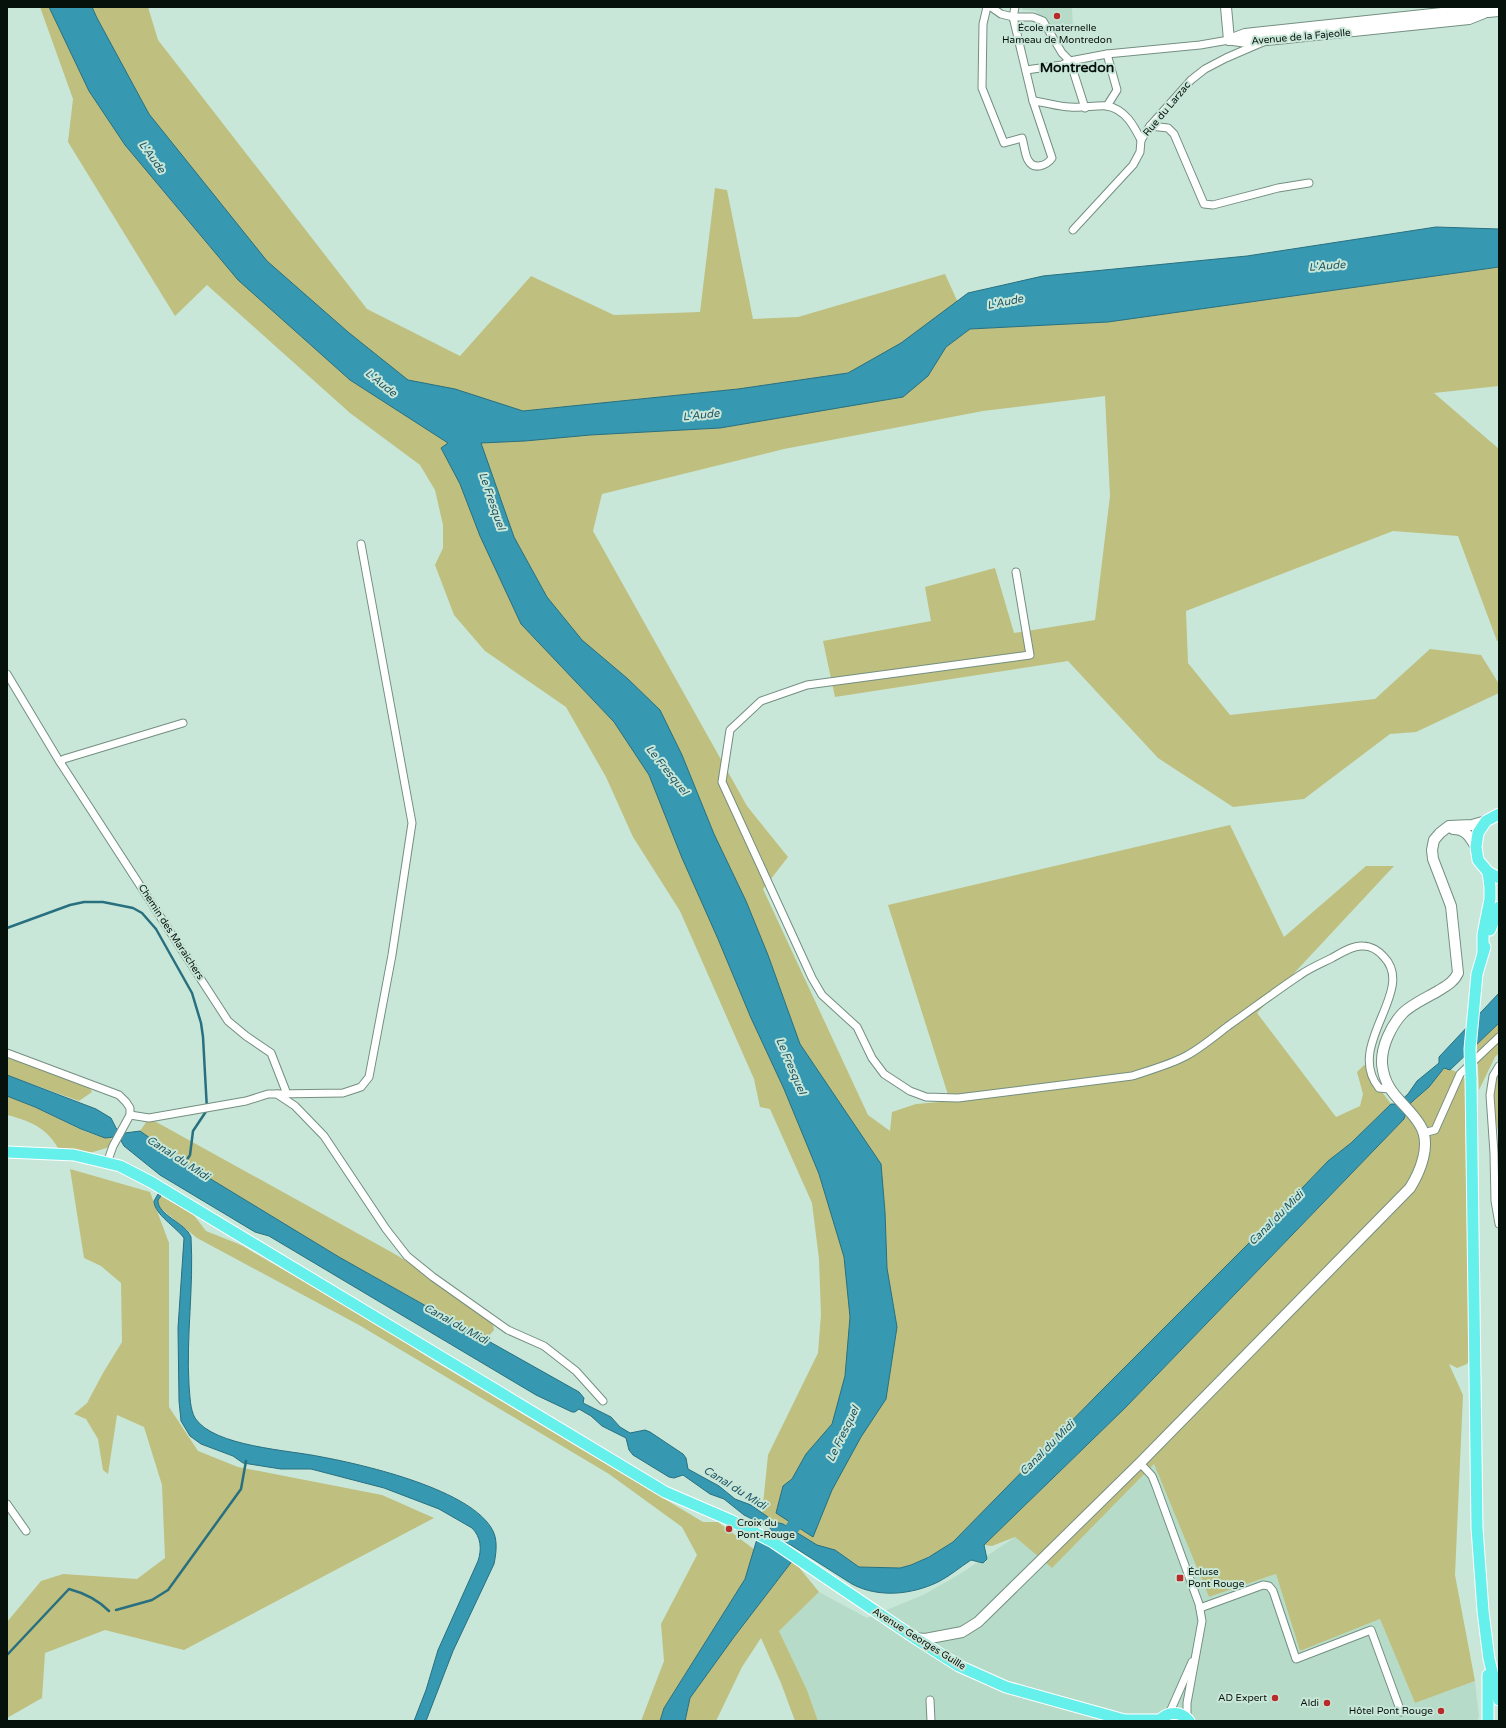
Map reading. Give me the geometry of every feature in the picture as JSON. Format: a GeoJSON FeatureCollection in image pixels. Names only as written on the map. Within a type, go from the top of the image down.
{"type":"FeatureCollection","features":[{"type":"Feature","properties":{"kind":"main road"},"geometry":{"type":"LineString","coordinates":[[1499,814],[1486,821],[1478,832],[1476,847],[1478,860],[1488,872],[1499,878]]}},
{"type":"Feature","properties":{"kind":"main road"},"geometry":{"type":"LineString","coordinates":[[1483,953],[1483,934],[1490,899],[1488,872]]}},
{"type":"Feature","properties":{"kind":"main road"},"geometry":{"type":"LineString","coordinates":[[1499,907],[1493,919],[1478,974],[1470,1049],[1477,1528],[1483,1611],[1489,1659],[1499,1700]]}},
{"type":"Feature","properties":{"kind":"main road","name":"Avenue Georges Guille"},"geometry":{"type":"LineString","coordinates":[[7,1152],[74,1155],[120,1166],[151,1182],[665,1492],[759,1534],[790,1552],[814,1570],[959,1666],[1006,1687],[1126,1720],[1163,1718],[1175,1713],[1188,1719]]}},
{"type":"Feature","properties":{"kind":"main road"},"geometry":{"type":"LineString","coordinates":[[1488,1721],[1489,1659]]}},
{"type":"Feature","properties":{"kind":"street"},"geometry":{"type":"LineString","coordinates":[[987,7],[983,24],[982,88],[1004,143],[1022,138],[1026,149],[1027,159],[1032,165],[1039,167],[1048,163],[1052,158],[1033,101],[1013,17],[1015,7]]}},
{"type":"Feature","properties":{"kind":"street"},"geometry":{"type":"LineString","coordinates":[[991,7],[1001,14],[1013,17],[1033,17],[1043,21],[1062,53],[1070,61],[1085,108]]}},
{"type":"Feature","properties":{"kind":"street"},"geometry":{"type":"LineString","coordinates":[[1026,70],[1062,65],[1070,61],[1107,54],[1200,45],[1229,40],[1226,7]]}},
{"type":"Feature","properties":{"kind":"street","name":"Avenue de la Fajeolle"},"geometry":{"type":"LineString","coordinates":[[1229,40],[1245,34],[1266,36],[1470,10],[1488,12],[1499,11]]}},
{"type":"Feature","properties":{"kind":"street","name":"Rue du Larzac"},"geometry":{"type":"LineString","coordinates":[[1073,230],[1133,166],[1140,152],[1141,140],[1150,126],[1191,80],[1226,58],[1260,45],[1266,36]]}},
{"type":"Feature","properties":{"kind":"street"},"geometry":{"type":"LineString","coordinates":[[1107,54],[1117,90],[1107,106]]}},
{"type":"Feature","properties":{"kind":"street"},"geometry":{"type":"LineString","coordinates":[[1033,101],[1059,107],[1085,108],[1107,106],[1121,111],[1132,123],[1141,140]]}},
{"type":"Feature","properties":{"kind":"street"},"geometry":{"type":"LineString","coordinates":[[1150,126],[1168,128],[1174,134],[1204,204],[1213,205],[1278,188],[1309,183]]}},
{"type":"Feature","properties":{"kind":"street"},"geometry":{"type":"LineString","coordinates":[[130,1115],[149,1118],[246,1101],[268,1094],[343,1093],[361,1087],[369,1077],[392,955],[412,823],[361,544]]}},
{"type":"Feature","properties":{"kind":"street"},"geometry":{"type":"LineString","coordinates":[[1016,572],[1030,655],[806,685],[761,701],[730,730],[722,782],[812,978],[822,994],[857,1027],[872,1058],[884,1074],[910,1091],[926,1097],[958,1098],[1132,1076],[1160,1067],[1187,1055],[1301,974],[1346,951],[1363,946],[1376,949],[1386,958],[1392,972],[1392,985],[1389,999],[1371,1041],[1370,1058],[1372,1079],[1379,1088],[1392,1092]]}},
{"type":"Feature","properties":{"kind":"street","name":"Chemin des Maraichers"},"geometry":{"type":"LineString","coordinates":[[7,674],[60,762],[228,1021],[246,1036],[271,1053],[287,1094]]}},
{"type":"Feature","properties":{"kind":"street"},"geometry":{"type":"LineString","coordinates":[[60,762],[64,759],[183,723]]}},
{"type":"Feature","properties":{"kind":"street"},"geometry":{"type":"LineString","coordinates":[[915,1638],[925,1639],[962,1632],[978,1622],[1140,1463],[1410,1188],[1419,1174],[1423,1159],[1423,1134],[1421,1126],[1392,1092],[1382,1064],[1385,1044],[1392,1028],[1403,1013],[1452,982],[1458,973],[1451,906],[1432,854],[1434,840],[1449,826],[1472,825],[1486,821]]}},
{"type":"Feature","properties":{"kind":"street"},"geometry":{"type":"LineString","coordinates":[[1440,833],[1454,829],[1462,830],[1471,838],[1476,847]]}},
{"type":"Feature","properties":{"kind":"street"},"geometry":{"type":"LineString","coordinates":[[1423,1134],[1435,1130],[1460,1074],[1499,1037]]}},
{"type":"Feature","properties":{"kind":"street"},"geometry":{"type":"LineString","coordinates":[[7,1053],[119,1095],[126,1102],[130,1108],[130,1115],[123,1126],[107,1163]]}},
{"type":"Feature","properties":{"kind":"street"},"geometry":{"type":"LineString","coordinates":[[1499,1066],[1492,1076],[1490,1095],[1494,1154],[1495,1201],[1499,1224]]}},
{"type":"Feature","properties":{"kind":"street"},"geometry":{"type":"LineString","coordinates":[[277,1094],[295,1106],[324,1136],[386,1229],[407,1256],[433,1277],[508,1330],[544,1346],[576,1371],[603,1401]]}},
{"type":"Feature","properties":{"kind":"street"},"geometry":{"type":"LineString","coordinates":[[1140,1463],[1152,1476],[1200,1608],[1202,1621],[1187,1703],[1188,1719]]}},
{"type":"Feature","properties":{"kind":"street"},"geometry":{"type":"LineString","coordinates":[[7,1504],[26,1531]]}},
{"type":"Feature","properties":{"kind":"street"},"geometry":{"type":"LineString","coordinates":[[1200,1608],[1263,1585],[1269,1586],[1273,1591],[1296,1659],[1371,1630],[1401,1712]]}},
{"type":"Feature","properties":{"kind":"street"},"geometry":{"type":"LineString","coordinates":[[1163,1718],[1198,1647]]}},
{"type":"Feature","properties":{"kind":"street"},"geometry":{"type":"LineString","coordinates":[[930,1700],[931,1721]]}},
{"type":"Feature","properties":{"kind":"shaded area"},"geometry":{"type":"Polygon","coordinates":[[[40,7],[148,7],[158,40],[367,309],[460,356],[531,276],[614,315],[700,312],[715,188],[727,190],[753,319],[798,317],[945,274],[970,329],[1108,322],[1499,267],[1499,386],[1434,393],[1499,449],[1499,641],[1497,641],[1458,536],[1393,531],[1186,611],[1188,663],[1230,715],[1375,699],[1430,649],[1481,655],[1499,684],[1499,693],[1416,732],[1390,734],[1304,799],[1233,807],[1158,758],[1068,661],[835,697],[823,641],[931,621],[925,587],[995,568],[1014,633],[1095,620],[1110,496],[1105,396],[983,411],[784,449],[602,494],[593,531],[747,806],[788,857],[763,889],[868,1115],[890,1131],[892,1112],[916,1104],[950,1101],[888,905],[1230,825],[1284,937],[1366,866],[1394,866],[1257,1013],[1336,1117],[1360,1106],[1363,1094],[1357,1072],[1364,1065],[1370,1067],[1379,1088],[1391,1104],[1351,1143],[1328,1161],[981,1515],[953,1542],[940,1551],[911,1565],[900,1568],[859,1567],[835,1550],[817,1545],[783,1524],[775,1522],[762,1514],[768,1455],[818,1353],[821,1315],[819,1259],[812,1203],[770,1109],[760,1107],[754,1079],[680,911],[633,837],[606,777],[566,707],[485,651],[454,615],[435,565],[443,548],[443,525],[435,490],[420,465],[350,413],[207,285],[175,316],[68,142],[73,99],[40,7]]]}},
{"type":"Feature","properties":{"kind":"shaded area","name":"École maternelle Hameau de Montredon"},"geometry":{"type":"Polygon","coordinates":[[[1023,7],[1072,7],[1073,28],[1054,31],[1047,21],[1035,11],[1022,10],[1023,7]]]}},
{"type":"Feature","properties":{"kind":"shaded area"},"geometry":{"type":"Polygon","coordinates":[[[1499,1023],[1499,1053],[1495,1057],[1479,1090],[1477,1044],[1499,1023]]]}},
{"type":"Feature","properties":{"kind":"shaded area"},"geometry":{"type":"Polygon","coordinates":[[[7,1053],[87,1083],[92,1092],[79,1101],[7,1075],[7,1053]]]}},
{"type":"Feature","properties":{"kind":"shaded area"},"geometry":{"type":"Polygon","coordinates":[[[1444,1068],[1471,1078],[1475,1347],[1467,1364],[1457,1368],[1449,1364],[1463,1395],[1455,1575],[1475,1681],[1415,1703],[1380,1619],[1300,1651],[1276,1574],[1209,1597],[1154,1464],[1052,1568],[1015,1537],[992,1546],[984,1545],[1125,1408],[1404,1119],[1405,1116],[1403,1111],[1444,1068]]]}},
{"type":"Feature","properties":{"kind":"shaded area"},"geometry":{"type":"Polygon","coordinates":[[[1499,1074],[1499,1136],[1493,1096],[1494,1087],[1499,1074]]]}},
{"type":"Feature","properties":{"kind":"shaded area"},"geometry":{"type":"Polygon","coordinates":[[[7,1096],[89,1133],[111,1138],[113,1146],[93,1152],[63,1157],[53,1140],[41,1128],[34,1124],[7,1115],[7,1096]]]}},
{"type":"Feature","properties":{"kind":"shaded area"},"geometry":{"type":"Polygon","coordinates":[[[149,1118],[393,1253],[433,1277],[492,1319],[494,1330],[486,1339],[339,1257],[191,1167],[140,1131],[149,1118]]]}},
{"type":"Feature","properties":{"kind":"shaded area"},"geometry":{"type":"Polygon","coordinates":[[[70,1169],[150,1192],[169,1243],[169,1407],[198,1451],[238,1467],[382,1495],[434,1518],[184,1650],[105,1630],[45,1653],[42,1698],[7,1718],[7,1622],[41,1581],[63,1574],[137,1579],[165,1558],[162,1485],[144,1427],[117,1415],[108,1474],[103,1470],[98,1439],[86,1419],[74,1414],[87,1403],[122,1342],[121,1283],[101,1266],[84,1258],[70,1169]]]}},
{"type":"Feature","properties":{"kind":"shaded area"},"geometry":{"type":"Polygon","coordinates":[[[161,1196],[193,1214],[206,1231],[241,1245],[365,1317],[434,1361],[703,1522],[718,1522],[755,1550],[745,1579],[664,1708],[660,1721],[641,1721],[664,1661],[661,1624],[697,1555],[682,1527],[609,1474],[359,1325],[197,1238],[159,1207],[158,1200],[161,1196]]]}},
{"type":"Feature","properties":{"kind":"shaded area"},"geometry":{"type":"Polygon","coordinates":[[[1154,1464],[1209,1597],[1276,1574],[1300,1651],[1380,1619],[1415,1703],[1475,1681],[1479,1716],[1477,1721],[818,1721],[807,1690],[779,1631],[819,1592],[867,1618],[923,1595],[960,1574],[1015,1537],[1052,1567],[1154,1464]]]}},
{"type":"Feature","properties":{"kind":"shaded area"},"geometry":{"type":"Polygon","coordinates":[[[793,1560],[819,1592],[779,1631],[807,1690],[818,1721],[795,1721],[781,1683],[761,1638],[742,1667],[716,1721],[685,1721],[690,1698],[734,1637],[793,1560]]]}},
{"type":"Feature","properties":{"kind":"water"},"geometry":{"type":"Polygon","coordinates":[[[49,7],[92,7],[149,114],[267,261],[348,332],[408,380],[455,389],[523,411],[738,389],[848,373],[901,343],[968,293],[1043,276],[1247,256],[1436,227],[1499,229],[1499,267],[1108,322],[970,329],[946,347],[928,376],[903,397],[720,428],[481,443],[514,537],[547,597],[582,640],[628,679],[660,710],[682,755],[714,834],[746,901],[768,955],[800,1044],[881,1164],[885,1212],[887,1268],[897,1327],[886,1399],[861,1437],[832,1490],[813,1537],[776,1513],[783,1486],[792,1479],[806,1454],[832,1424],[845,1376],[850,1317],[844,1257],[819,1174],[784,1089],[751,1018],[682,858],[649,775],[614,722],[521,624],[480,536],[460,484],[441,448],[448,443],[350,380],[238,280],[125,145],[89,91],[49,7]]]}},
{"type":"Feature","properties":{"kind":"water"},"geometry":{"type":"Polygon","coordinates":[[[1499,993],[1499,1023],[1450,1070],[1444,1068],[1429,1087],[1403,1111],[1405,1116],[1404,1119],[1125,1408],[984,1545],[987,1559],[983,1563],[971,1560],[938,1582],[917,1590],[895,1593],[873,1591],[852,1584],[775,1535],[770,1528],[744,1515],[724,1499],[710,1494],[683,1475],[674,1478],[669,1477],[633,1455],[629,1450],[626,1438],[602,1426],[591,1416],[579,1409],[572,1412],[536,1395],[269,1236],[255,1232],[160,1175],[124,1146],[120,1139],[115,1137],[105,1138],[81,1129],[35,1107],[7,1096],[7,1075],[96,1109],[111,1118],[116,1128],[125,1133],[140,1131],[191,1167],[339,1257],[579,1392],[584,1398],[583,1403],[611,1417],[620,1427],[630,1433],[645,1430],[650,1432],[683,1454],[686,1458],[688,1469],[719,1486],[735,1499],[751,1505],[775,1522],[783,1524],[817,1545],[835,1550],[859,1567],[900,1568],[929,1557],[953,1542],[1255,1237],[1328,1161],[1351,1143],[1391,1104],[1397,1104],[1408,1094],[1417,1081],[1439,1063],[1439,1057],[1499,993]]]}},
{"type":"Feature","properties":{"kind":"water"},"geometry":{"type":"Polygon","coordinates":[[[158,1194],[161,1196],[158,1200],[162,1210],[184,1227],[191,1237],[192,1274],[188,1367],[190,1402],[195,1418],[205,1428],[218,1435],[235,1441],[254,1446],[364,1466],[416,1482],[464,1503],[482,1516],[493,1531],[496,1543],[494,1564],[453,1651],[426,1721],[414,1721],[426,1690],[438,1650],[478,1561],[480,1543],[477,1535],[472,1528],[439,1509],[384,1488],[311,1469],[281,1469],[243,1463],[233,1456],[201,1444],[190,1436],[181,1421],[179,1401],[178,1328],[184,1238],[161,1216],[155,1206],[154,1201],[158,1194]]]}},
{"type":"Feature","properties":{"kind":"water"},"geometry":{"type":"Polygon","coordinates":[[[757,1539],[793,1560],[734,1637],[690,1698],[685,1721],[660,1721],[664,1708],[745,1579],[757,1539]]]}},
{"type":"Feature","properties":{"kind":"waterway"},"geometry":{"type":"LineString","coordinates":[[7,928],[70,905],[84,902],[103,902],[133,908],[142,913],[156,929],[192,993],[201,1023],[203,1037],[207,1110],[193,1131],[190,1155],[184,1164]]}},
{"type":"Feature","properties":{"kind":"waterway"},"geometry":{"type":"LineString","coordinates":[[116,1610],[152,1600],[168,1590],[241,1489],[246,1461]]}},
{"type":"Feature","properties":{"kind":"waterway","name":"Canal du Midi"},"geometry":{"type":"LineString","coordinates":[[772,1557],[805,1510]]}},
{"type":"Feature","properties":{"kind":"waterway"},"geometry":{"type":"LineString","coordinates":[[7,1655],[69,1589],[90,1597],[109,1611]]}},
{"type":"Feature","properties":{"kind":"place","name":"École maternelle Hameau de Montredon"},"geometry":{"type":"Point","coordinates":[1057,16]}},
{"type":"Feature","properties":{"kind":"place","name":"Croix du Pont-Rouge"},"geometry":{"type":"Point","coordinates":[729,1529]}},
{"type":"Feature","properties":{"kind":"place","name":"Écluse Pont Rouge"},"geometry":{"type":"Point","coordinates":[1180,1578]}},
{"type":"Feature","properties":{"kind":"place","name":"AD Expert"},"geometry":{"type":"Point","coordinates":[1275,1698]}},
{"type":"Feature","properties":{"kind":"place","name":"Aldi"},"geometry":{"type":"Point","coordinates":[1327,1703]}},
{"type":"Feature","properties":{"kind":"place","name":"Hôtel Pont Rouge"},"geometry":{"type":"Point","coordinates":[1441,1711]}},
{"type":"Feature","properties":{"kind":"district","name":"Montredon"},"geometry":{"type":"Point","coordinates":[1077,67]}},
{"type":"Feature","properties":{"kind":"water label","name":"L'Aude"},"geometry":{"type":"Point","coordinates":[152,157]}},
{"type":"Feature","properties":{"kind":"water label","name":"L'Aude"},"geometry":{"type":"Point","coordinates":[1327,266]}},
{"type":"Feature","properties":{"kind":"water label","name":"L'Aude"},"geometry":{"type":"Point","coordinates":[1005,302]}},
{"type":"Feature","properties":{"kind":"water label","name":"L'Aude"},"geometry":{"type":"Point","coordinates":[381,383]}},
{"type":"Feature","properties":{"kind":"water label","name":"L'Aude"},"geometry":{"type":"Point","coordinates":[701,415]}},
{"type":"Feature","properties":{"kind":"water label","name":"Le Fresquel"},"geometry":{"type":"Point","coordinates":[492,501]}},
{"type":"Feature","properties":{"kind":"water label","name":"Le Fresquel"},"geometry":{"type":"Point","coordinates":[667,770]}},
{"type":"Feature","properties":{"kind":"water label","name":"Le Fresquel"},"geometry":{"type":"Point","coordinates":[791,1066]}},
{"type":"Feature","properties":{"kind":"water label","name":"Le Fresquel"},"geometry":{"type":"Point","coordinates":[843,1434]}}]}
